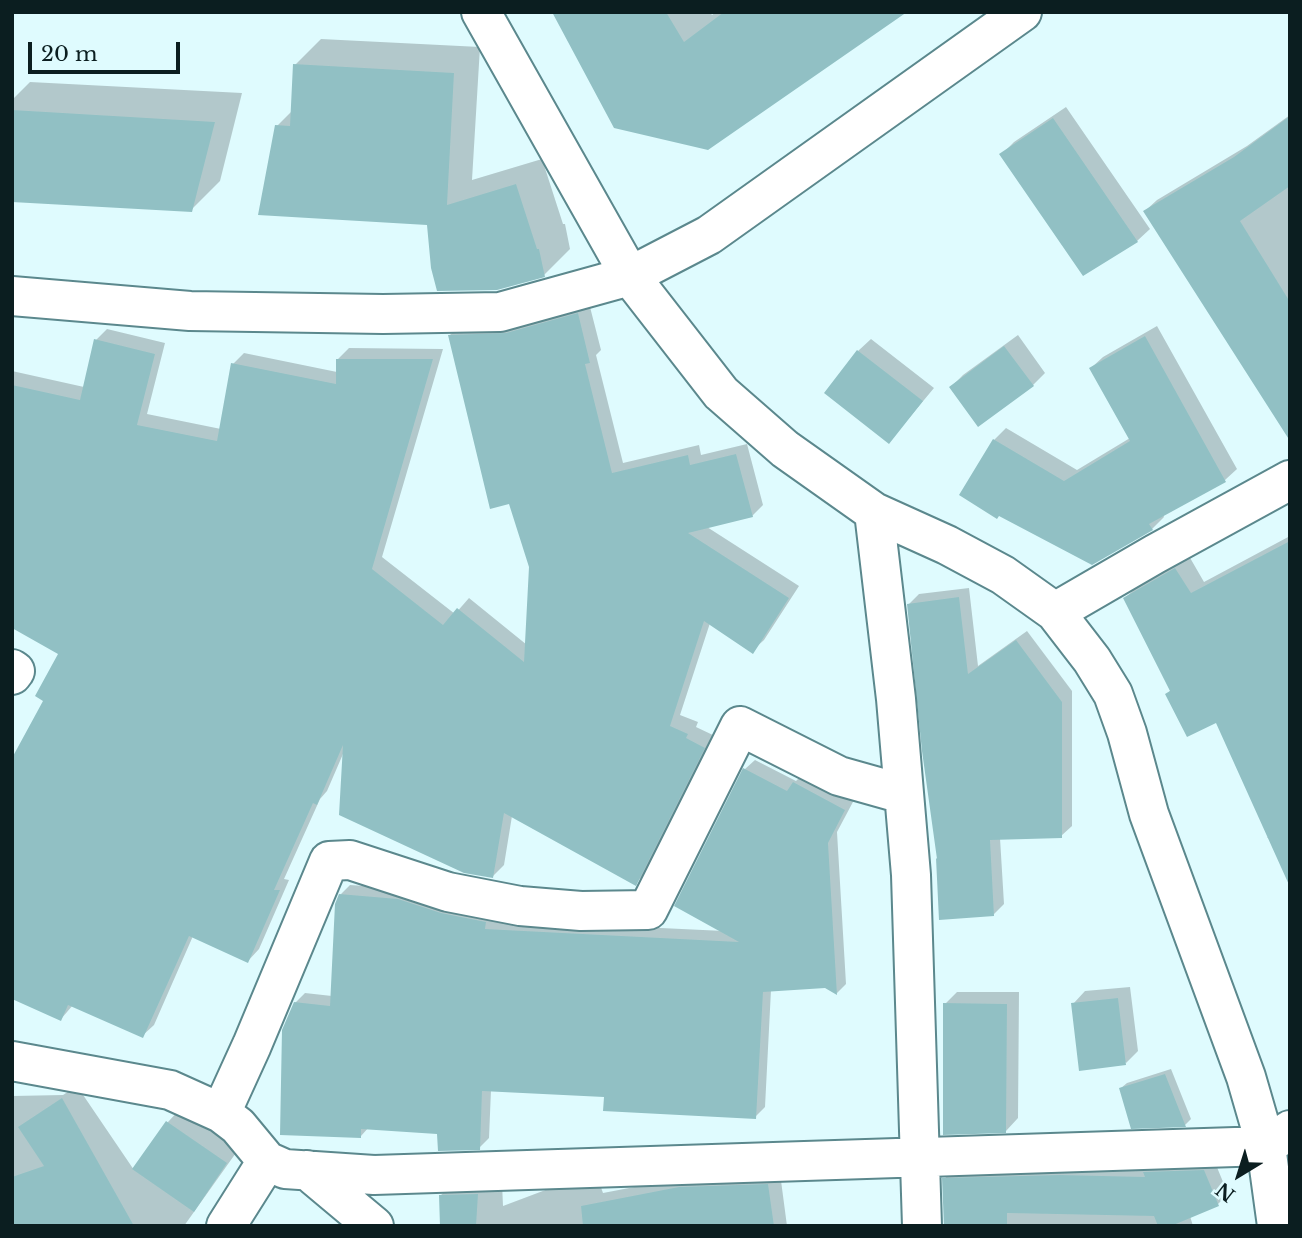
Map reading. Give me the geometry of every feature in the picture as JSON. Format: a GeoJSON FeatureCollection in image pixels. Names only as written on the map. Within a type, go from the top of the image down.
{"type":"FeatureCollection","features":[{"type":"Feature","properties":{"kind":"street"},"geometry":{"type":"LineString","coordinates":[[481,12],[630,276],[721,393],[785,449],[874,512],[947,545],[1003,575],[1055,612],[1092,660],[1113,694],[1127,733],[1149,814],[1246,1077],[1278,1138],[1278,1226]]}},
{"type":"Feature","properties":{"kind":"street"},"geometry":{"type":"LineString","coordinates":[[12,296],[190,312],[500,312],[630,276],[709,235],[1022,12]]}},
{"type":"Feature","properties":{"kind":"street"},"geometry":{"type":"LineString","coordinates":[[1055,612],[1290,480]]}},
{"type":"Feature","properties":{"kind":"street"},"geometry":{"type":"LineString","coordinates":[[874,512],[896,699],[911,875],[918,1127],[922,1156],[922,1226]]}},
{"type":"Feature","properties":{"kind":"street"},"geometry":{"type":"LineString","coordinates":[[12,669],[15,671],[12,675]]}},
{"type":"Feature","properties":{"kind":"street"},"geometry":{"type":"LineString","coordinates":[[221,1113],[328,861],[351,860],[448,892],[520,906],[581,911],[648,910],[740,726],[839,776],[903,794]]}},
{"type":"Feature","properties":{"kind":"street"},"geometry":{"type":"LineString","coordinates":[[12,1061],[170,1090],[221,1113],[238,1126],[267,1161],[285,1169],[374,1175],[922,1156],[1278,1138]]}},
{"type":"Feature","properties":{"kind":"street"},"geometry":{"type":"LineString","coordinates":[[226,1226],[267,1161]]}},
{"type":"Feature","properties":{"kind":"street"},"geometry":{"type":"LineString","coordinates":[[307,1170],[374,1226]]}},
{"type":"Feature","properties":{"kind":"building"},"geometry":{"type":"Polygon","coordinates":[[[552,12],[666,12],[684,42],[724,12],[907,12],[708,150],[614,128],[552,12]]]}},
{"type":"Feature","properties":{"kind":"building"},"geometry":{"type":"Polygon","coordinates":[[[293,64],[454,73],[447,205],[516,184],[539,249],[545,277],[497,290],[437,291],[431,268],[427,225],[258,215],[275,125],[290,126],[293,64]]]}},
{"type":"Feature","properties":{"kind":"building"},"geometry":{"type":"Polygon","coordinates":[[[12,110],[215,122],[192,212],[12,202],[12,110]]]}},
{"type":"Feature","properties":{"kind":"building"},"geometry":{"type":"Polygon","coordinates":[[[1290,116],[1290,186],[1240,221],[1290,302],[1290,441],[1143,211],[1234,157],[1290,116]]]}},
{"type":"Feature","properties":{"kind":"building"},"geometry":{"type":"Polygon","coordinates":[[[1053,118],[1138,242],[1083,276],[999,154],[1053,118]]]}},
{"type":"Feature","properties":{"kind":"building"},"geometry":{"type":"Polygon","coordinates":[[[578,313],[590,363],[585,364],[612,473],[688,455],[690,465],[736,454],[753,517],[688,533],[789,598],[753,654],[704,621],[670,726],[688,734],[686,738],[705,748],[636,886],[504,813],[493,878],[464,873],[339,815],[343,745],[317,805],[313,803],[274,890],[280,890],[248,963],[189,936],[143,1038],[68,1005],[61,1021],[12,999],[12,758],[43,701],[35,696],[58,654],[12,628],[12,385],[80,400],[94,339],[155,354],[137,425],[217,441],[231,363],[336,384],[336,359],[433,359],[372,569],[443,625],[457,608],[524,662],[529,567],[509,504],[490,509],[448,335],[506,333],[578,313]]]}},
{"type":"Feature","properties":{"kind":"building"},"geometry":{"type":"Polygon","coordinates":[[[1145,336],[1226,482],[1149,524],[1153,530],[1092,565],[999,516],[997,519],[959,495],[993,439],[1064,481],[1130,441],[1089,368],[1145,336]]]}},
{"type":"Feature","properties":{"kind":"building"},"geometry":{"type":"Polygon","coordinates":[[[1004,346],[1034,386],[978,427],[949,387],[1004,346]]]}},
{"type":"Feature","properties":{"kind":"building"},"geometry":{"type":"Polygon","coordinates":[[[857,350],[923,401],[889,444],[824,393],[857,350]]]}},
{"type":"Feature","properties":{"kind":"building"},"geometry":{"type":"Polygon","coordinates":[[[1290,541],[1290,887],[1216,723],[1187,737],[1165,694],[1170,691],[1123,598],[1175,568],[1191,593],[1290,541]]]}},
{"type":"Feature","properties":{"kind":"building"},"geometry":{"type":"Polygon","coordinates":[[[959,597],[968,674],[1016,640],[1062,702],[1062,838],[990,840],[994,916],[939,920],[937,859],[922,751],[907,604],[959,597]]]}},
{"type":"Feature","properties":{"kind":"building"},"geometry":{"type":"Polygon","coordinates":[[[743,768],[787,791],[793,782],[845,810],[828,843],[837,995],[825,988],[763,992],[756,1119],[603,1111],[604,1097],[482,1091],[480,1150],[438,1151],[437,1134],[361,1129],[361,1138],[280,1135],[282,1030],[294,1002],[330,1006],[335,904],[339,894],[398,899],[441,913],[486,922],[485,929],[739,942],[674,906],[743,768]]]}},
{"type":"Feature","properties":{"kind":"building"},"geometry":{"type":"Polygon","coordinates":[[[1118,998],[1126,1065],[1079,1071],[1071,1003],[1118,998]]]}},
{"type":"Feature","properties":{"kind":"building"},"geometry":{"type":"Polygon","coordinates":[[[943,1003],[1007,1004],[1006,1133],[943,1135],[943,1003]]]}},
{"type":"Feature","properties":{"kind":"building"},"geometry":{"type":"Polygon","coordinates":[[[1165,1074],[1186,1127],[1131,1129],[1119,1088],[1165,1074]]]}},
{"type":"Feature","properties":{"kind":"building"},"geometry":{"type":"Polygon","coordinates":[[[62,1098],[134,1226],[12,1226],[12,1177],[44,1166],[18,1127],[62,1098]]]}},
{"type":"Feature","properties":{"kind":"building"},"geometry":{"type":"Polygon","coordinates":[[[166,1121],[227,1163],[194,1212],[132,1169],[166,1121]]]}},
{"type":"Feature","properties":{"kind":"building"},"geometry":{"type":"Polygon","coordinates":[[[1204,1170],[1219,1206],[1171,1226],[1158,1226],[1154,1216],[1007,1213],[1007,1226],[944,1226],[942,1178],[1060,1175],[1145,1177],[1143,1172],[1204,1170]]]}},
{"type":"Feature","properties":{"kind":"building"},"geometry":{"type":"Polygon","coordinates":[[[768,1184],[774,1226],[583,1226],[581,1206],[679,1187],[768,1184]]]}},
{"type":"Feature","properties":{"kind":"building"},"geometry":{"type":"Polygon","coordinates":[[[478,1194],[476,1226],[440,1226],[439,1195],[478,1194]]]}}]}
